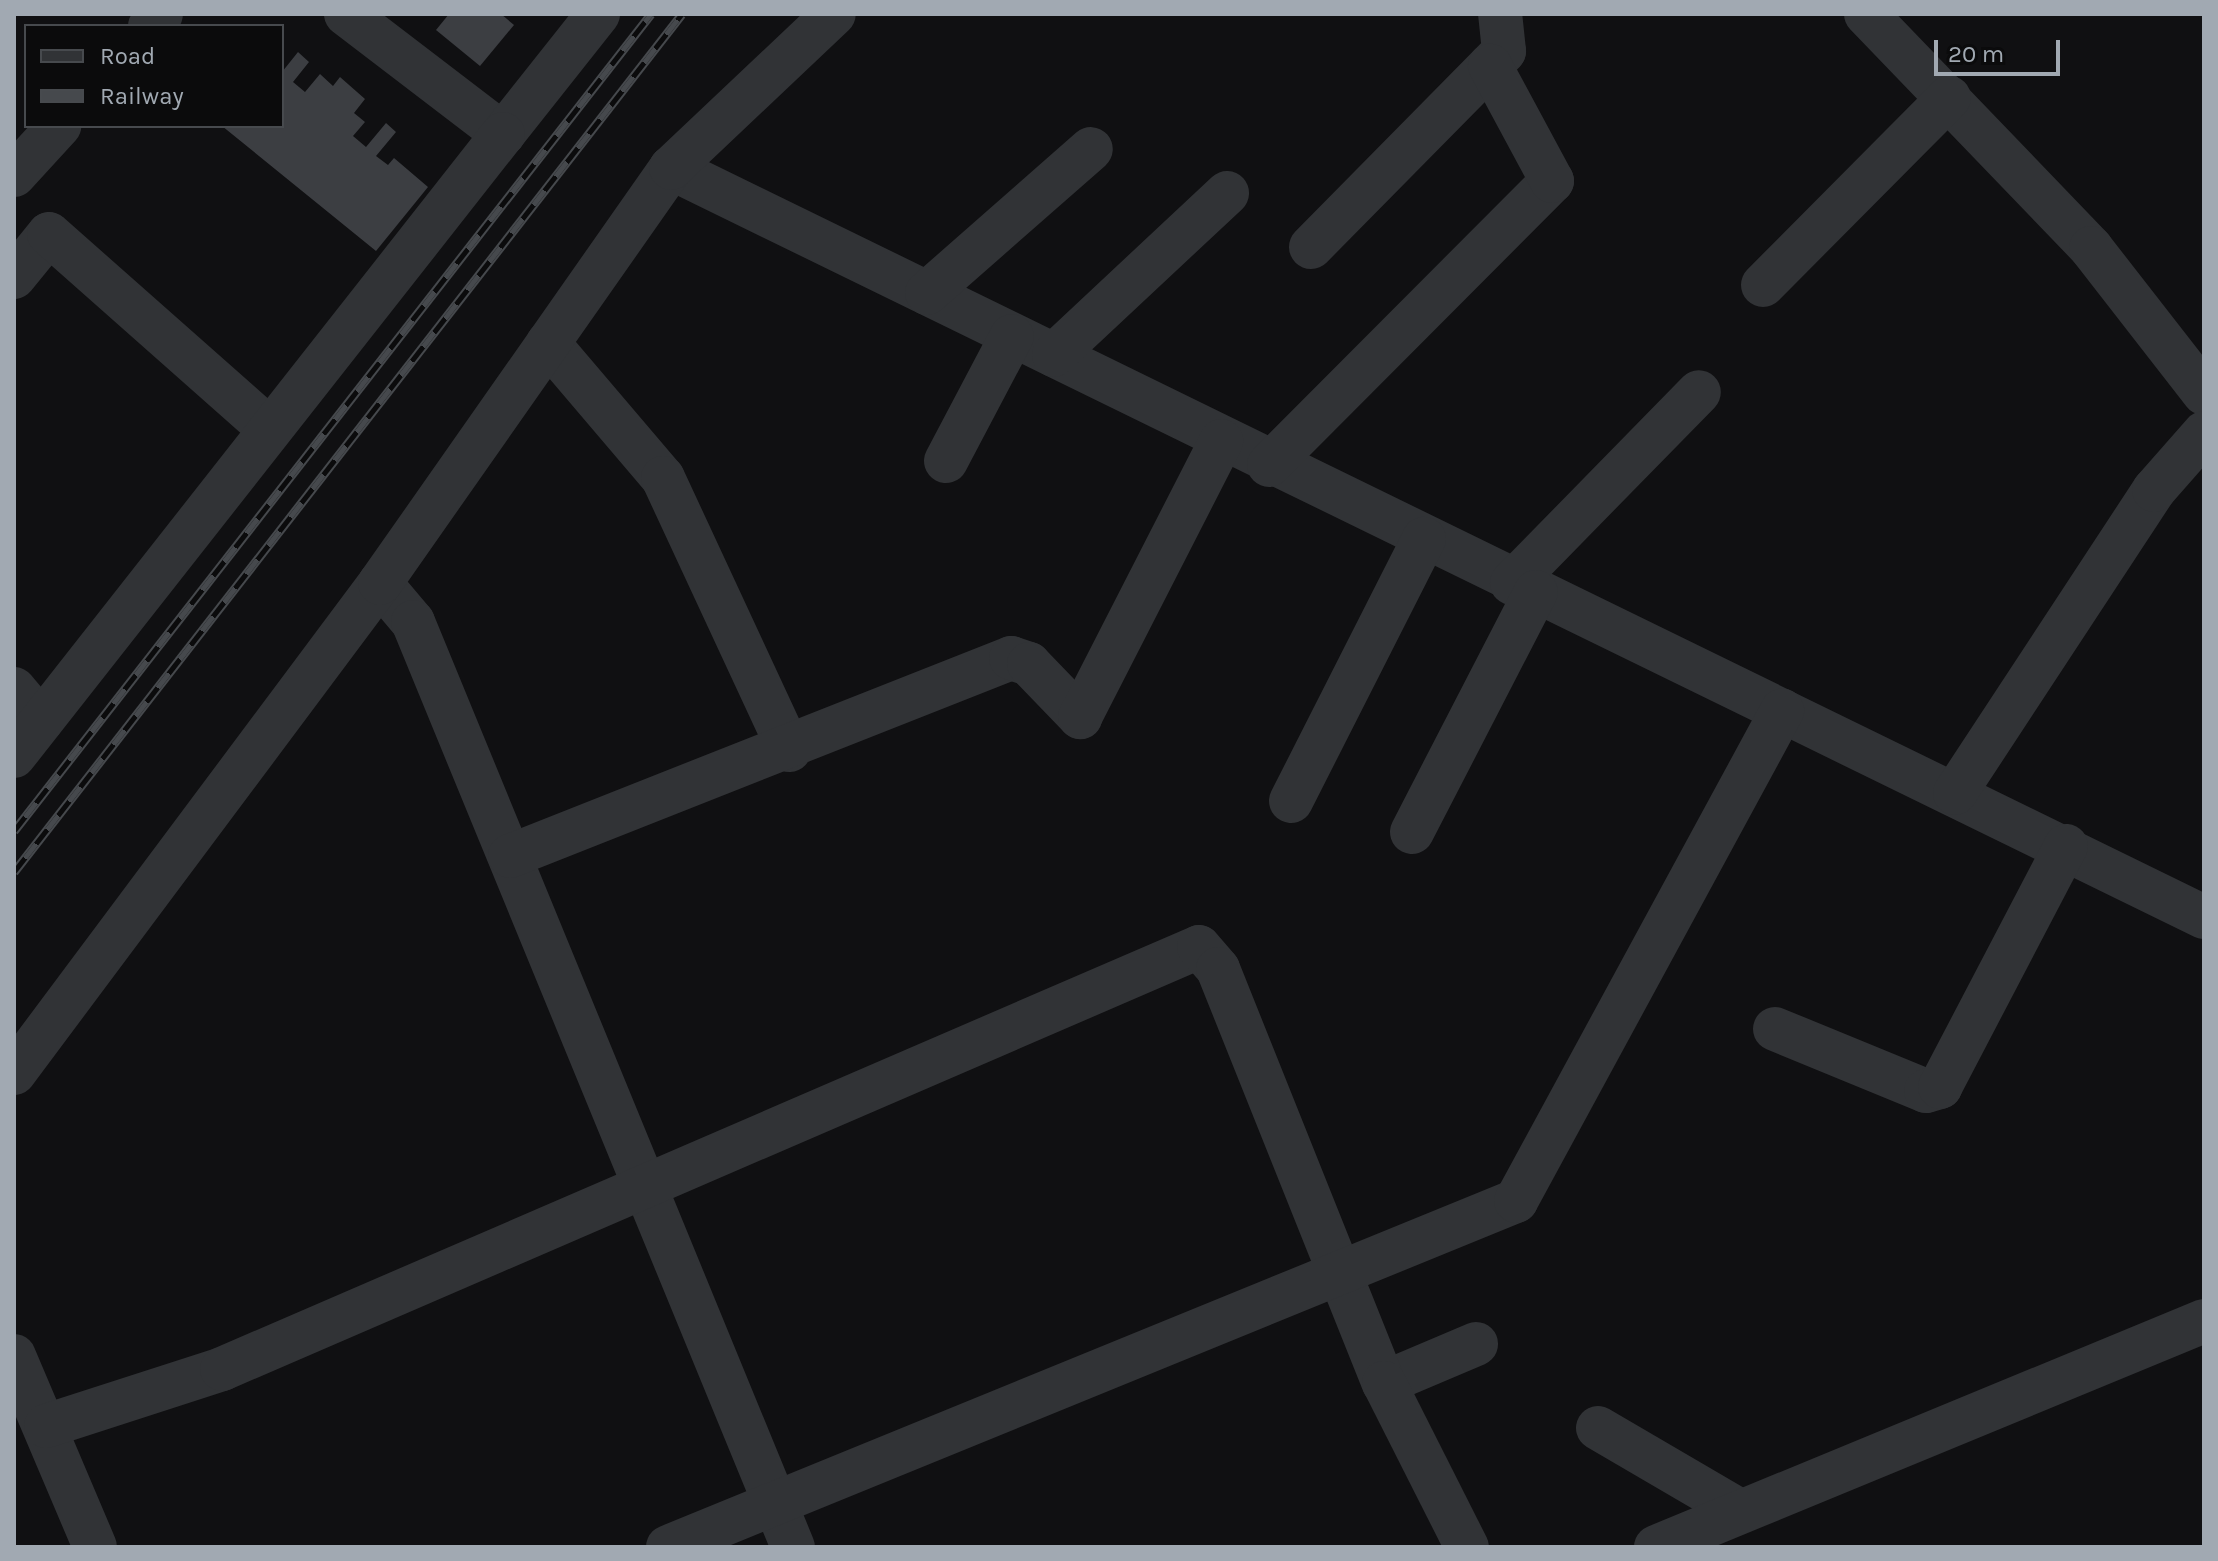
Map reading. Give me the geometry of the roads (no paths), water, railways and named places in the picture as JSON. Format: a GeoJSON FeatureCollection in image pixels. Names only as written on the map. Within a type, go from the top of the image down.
{"type":"FeatureCollection","features":[{"type":"Feature","properties":{"kind":"street"},"geometry":{"type":"LineString","coordinates":[[346,14],[503,134]]}},
{"type":"Feature","properties":{"kind":"street"},"geometry":{"type":"LineString","coordinates":[[14,1073],[380,583],[671,168],[834,14]]}},
{"type":"Feature","properties":{"kind":"street"},"geometry":{"type":"LineString","coordinates":[[1311,247],[1490,66],[1507,38],[1500,14]]}},
{"type":"Feature","properties":{"kind":"street"},"geometry":{"type":"LineString","coordinates":[[1866,14],[2091,248],[2204,393]]}},
{"type":"Feature","properties":{"kind":"street"},"geometry":{"type":"LineString","coordinates":[[14,756],[27,705],[266,426],[503,134],[581,20]]}},
{"type":"Feature","properties":{"kind":"street"},"geometry":{"type":"LineString","coordinates":[[1269,465],[1552,181],[1490,66]]}},
{"type":"Feature","properties":{"kind":"street"},"geometry":{"type":"LineString","coordinates":[[1763,285],[1949,98]]}},
{"type":"Feature","properties":{"kind":"street"},"geometry":{"type":"LineString","coordinates":[[14,175],[57,128]]}},
{"type":"Feature","properties":{"kind":"street"},"geometry":{"type":"LineString","coordinates":[[927,293],[1091,149]]}},
{"type":"Feature","properties":{"kind":"street"},"geometry":{"type":"LineString","coordinates":[[671,168],[1054,355],[1269,465],[2066,846],[2204,917]]}},
{"type":"Feature","properties":{"kind":"street"},"geometry":{"type":"LineString","coordinates":[[1054,355],[1227,193]]}},
{"type":"Feature","properties":{"kind":"street"},"geometry":{"type":"LineString","coordinates":[[14,277],[49,234],[266,426]]}},
{"type":"Feature","properties":{"kind":"street"},"geometry":{"type":"LineString","coordinates":[[946,461],[1012,336]]}},
{"type":"Feature","properties":{"kind":"street"},"geometry":{"type":"LineString","coordinates":[[548,343],[663,478],[789,750]]}},
{"type":"Feature","properties":{"kind":"street"},"geometry":{"type":"LineString","coordinates":[[1412,832],[1524,588],[1699,392]]}},
{"type":"Feature","properties":{"kind":"street"},"geometry":{"type":"LineString","coordinates":[[1955,793],[2154,490],[2204,433]]}},
{"type":"Feature","properties":{"kind":"street"},"geometry":{"type":"LineString","coordinates":[[510,856],[789,750],[1011,658],[1029,664],[1080,717],[1221,441]]}},
{"type":"Feature","properties":{"kind":"street"},"geometry":{"type":"LineString","coordinates":[[1291,801],[1424,539]]}},
{"type":"Feature","properties":{"kind":"street"},"geometry":{"type":"LineString","coordinates":[[380,583],[413,622],[640,1182],[793,1547]]}},
{"type":"Feature","properties":{"kind":"street"},"geometry":{"type":"LineString","coordinates":[[668,1547],[1337,1271],[1516,1201],[1782,711]]}},
{"type":"Feature","properties":{"kind":"street"},"geometry":{"type":"LineString","coordinates":[[1775,1029],[1926,1091],[1940,1087],[2066,846]]}},
{"type":"Feature","properties":{"kind":"street"},"geometry":{"type":"LineString","coordinates":[[46,1426],[222,1369],[640,1182],[1199,947],[1218,969],[1384,1383],[1467,1547]]}},
{"type":"Feature","properties":{"kind":"street"},"geometry":{"type":"LineString","coordinates":[[1656,1547],[2204,1321]]}},
{"type":"Feature","properties":{"kind":"street"},"geometry":{"type":"LineString","coordinates":[[1384,1383],[1476,1344]]}},
{"type":"Feature","properties":{"kind":"street"},"geometry":{"type":"LineString","coordinates":[[14,1356],[95,1547]]}},
{"type":"Feature","properties":{"kind":"street"},"geometry":{"type":"LineString","coordinates":[[1598,1428],[1740,1511]]}},
{"type":"Feature","properties":{"kind":"railway"},"geometry":{"type":"LineString","coordinates":[[14,831],[651,14]]}},
{"type":"Feature","properties":{"kind":"railway"},"geometry":{"type":"LineString","coordinates":[[14,872],[682,14]]}}]}
